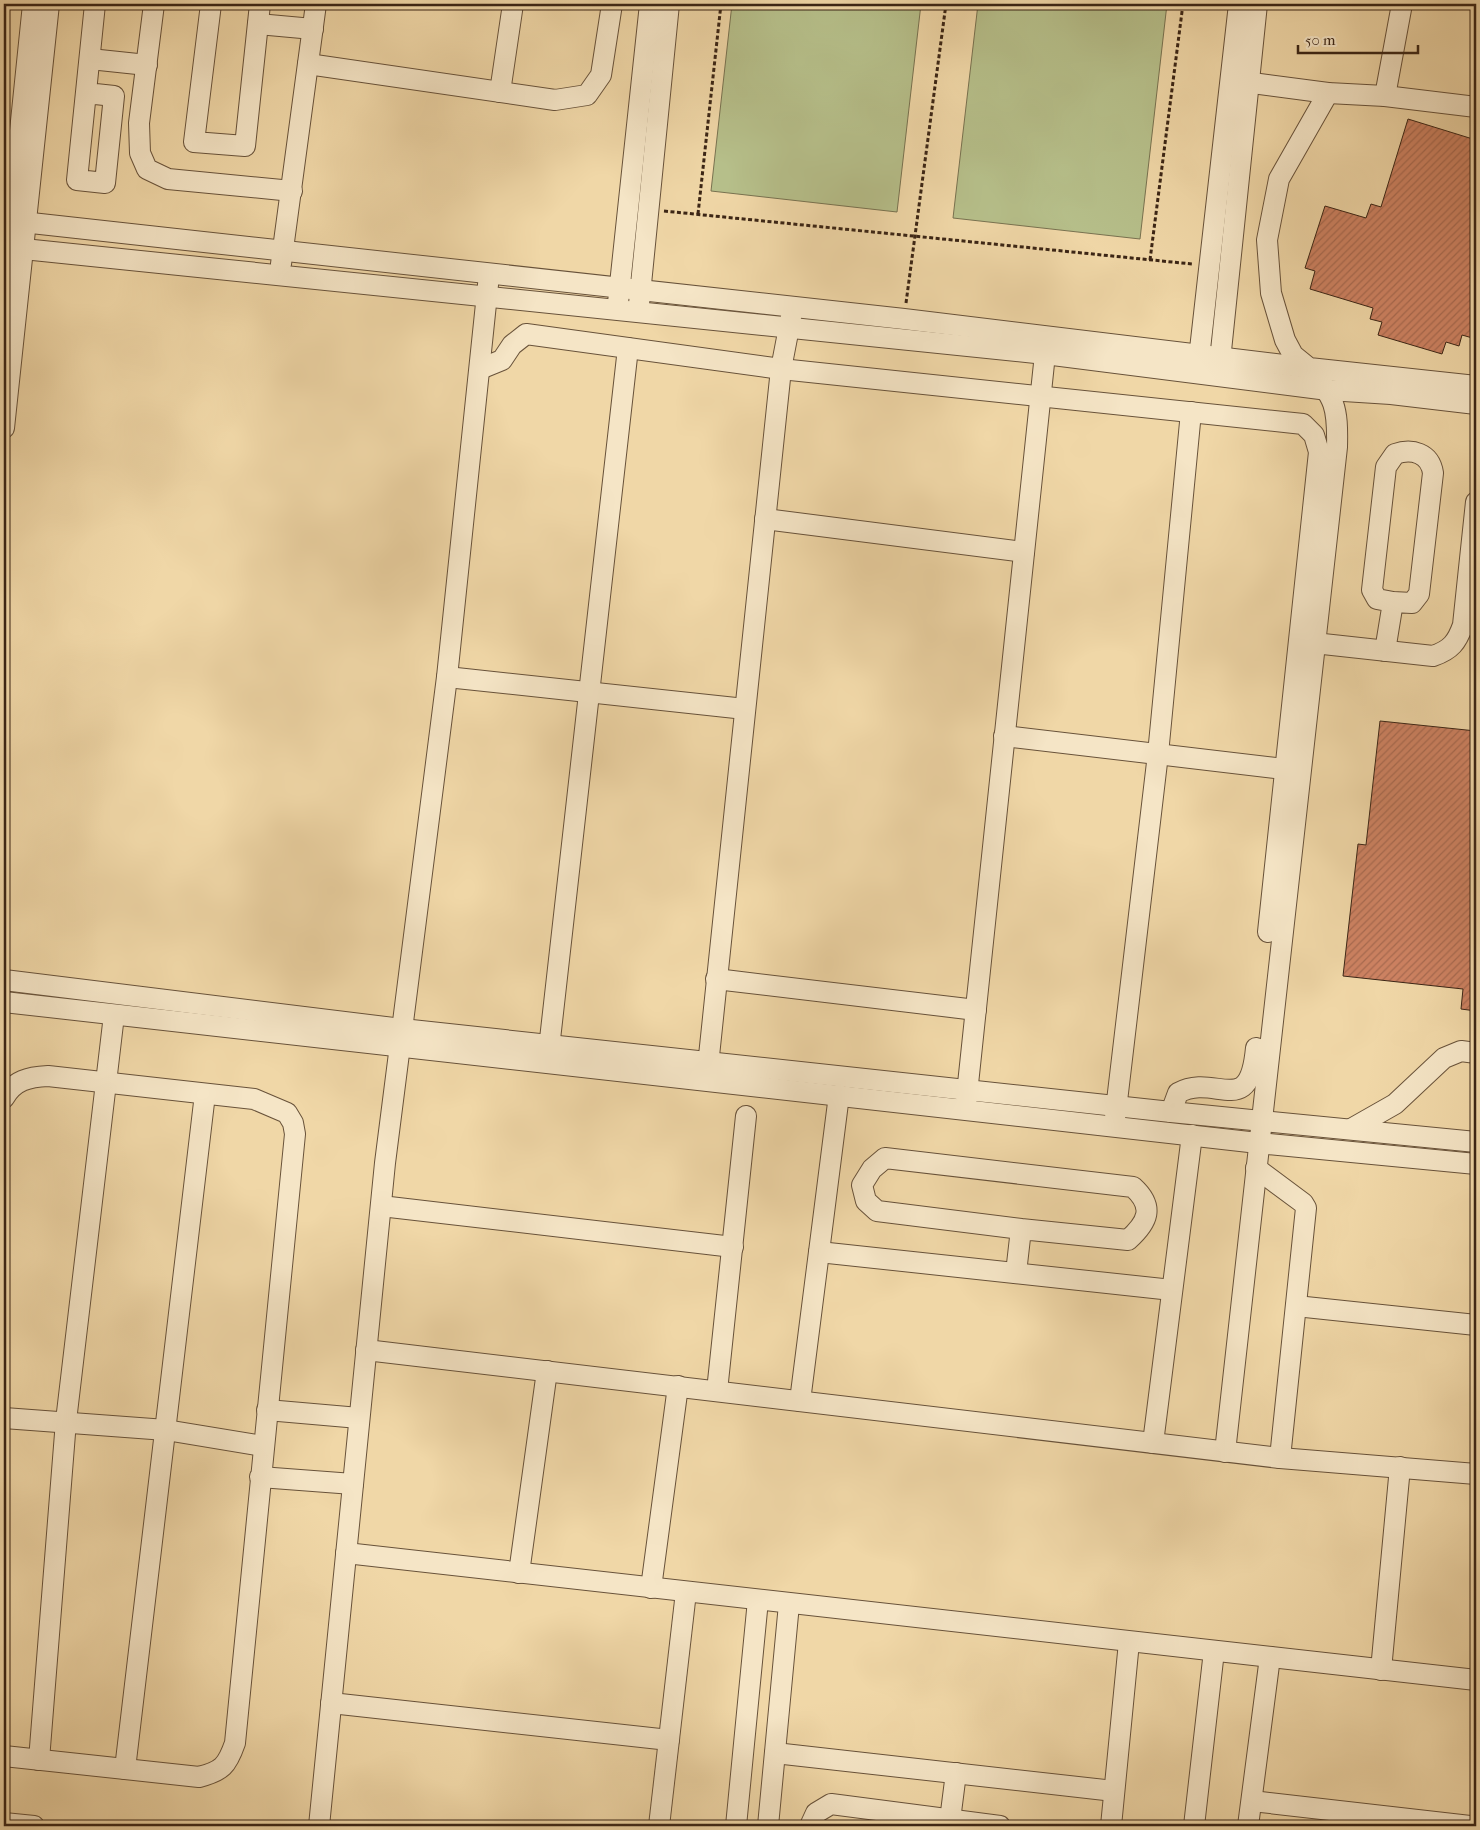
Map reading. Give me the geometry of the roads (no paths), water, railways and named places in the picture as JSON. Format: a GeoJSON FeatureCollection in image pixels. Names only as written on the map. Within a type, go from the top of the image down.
{"type":"FeatureCollection","features":[{"type":"Feature","properties":{"kind":"lane"},"geometry":{"type":"LineString","coordinates":[[4,428],[13,221],[33,4]]}},
{"type":"Feature","properties":{"kind":"lane"},"geometry":{"type":"LineString","coordinates":[[13,221],[49,4]]}},
{"type":"Feature","properties":{"kind":"lane"},"geometry":{"type":"LineString","coordinates":[[86,93],[95,4]]}},
{"type":"Feature","properties":{"kind":"lane"},"geometry":{"type":"LineString","coordinates":[[154,4],[139,123],[140,153],[147,169],[168,179],[292,191]]}},
{"type":"Feature","properties":{"kind":"lane"},"geometry":{"type":"LineString","coordinates":[[210,4],[194,142],[245,146],[260,4]]}},
{"type":"Feature","properties":{"kind":"lane"},"geometry":{"type":"LineString","coordinates":[[278,276],[284,252],[316,4]]}},
{"type":"Feature","properties":{"kind":"lane"},"geometry":{"type":"LineString","coordinates":[[500,92],[513,4]]}},
{"type":"Feature","properties":{"kind":"lane"},"geometry":{"type":"LineString","coordinates":[[308,64],[555,100],[586,95],[601,75],[612,4]]}},
{"type":"Feature","properties":{"kind":"lane"},"geometry":{"type":"LineString","coordinates":[[618,311],[650,4]]}},
{"type":"Feature","properties":{"kind":"lane"},"geometry":{"type":"LineString","coordinates":[[638,314],[669,4]]}},
{"type":"Feature","properties":{"kind":"lane"},"geometry":{"type":"LineString","coordinates":[[1209,365],[1240,81],[1239,4]]}},
{"type":"Feature","properties":{"kind":"lane"},"geometry":{"type":"LineString","coordinates":[[1209,365],[1210,266],[1240,81],[1257,4]]}},
{"type":"Feature","properties":{"kind":"lane"},"geometry":{"type":"LineString","coordinates":[[1385,96],[1402,4]]}},
{"type":"Feature","properties":{"kind":"lane"},"geometry":{"type":"LineString","coordinates":[[258,24],[313,29]]}},
{"type":"Feature","properties":{"kind":"lane"},"geometry":{"type":"LineString","coordinates":[[90,59],[146,65]]}},
{"type":"Feature","properties":{"kind":"lane"},"geometry":{"type":"LineString","coordinates":[[1240,81],[1328,93],[1385,96],[1476,107]]}},
{"type":"Feature","properties":{"kind":"lane"},"geometry":{"type":"LineString","coordinates":[[1171,1112],[1178,1093],[1189,1087],[1235,1090],[1245,1086],[1251,1080],[1255,1059],[1292,771],[1314,643],[1337,447],[1336,408],[1328,390],[1309,368],[1293,354],[1285,340],[1271,293],[1267,240],[1279,179],[1328,93]]}},
{"type":"Feature","properties":{"kind":"lane"},"geometry":{"type":"LineString","coordinates":[[13,221],[640,292],[904,319],[1209,365],[1328,390],[1394,386],[1476,386]]}},
{"type":"Feature","properties":{"kind":"lane"},"geometry":{"type":"LineString","coordinates":[[12,248],[638,314],[1045,354],[1209,365],[1309,368],[1476,404]]}},
{"type":"Feature","properties":{"kind":"lane"},"geometry":{"type":"LineString","coordinates":[[4,287],[12,248]]}},
{"type":"Feature","properties":{"kind":"lane"},"geometry":{"type":"LineString","coordinates":[[319,1826],[381,1206],[400,1038],[446,677],[489,275]]}},
{"type":"Feature","properties":{"kind":"lane"},"geometry":{"type":"LineString","coordinates":[[707,1072],[765,519],[782,369],[792,307]]}},
{"type":"Feature","properties":{"kind":"lane"},"geometry":{"type":"LineString","coordinates":[[480,369],[502,360],[512,345],[526,334],[782,369],[1303,424],[1314,435],[1319,452],[1292,771],[1261,1120],[1225,1452]]}},
{"type":"Feature","properties":{"kind":"lane"},"geometry":{"type":"LineString","coordinates":[[548,1054],[628,348]]}},
{"type":"Feature","properties":{"kind":"lane"},"geometry":{"type":"LineString","coordinates":[[967,1100],[1045,354]]}},
{"type":"Feature","properties":{"kind":"lane"},"geometry":{"type":"LineString","coordinates":[[1116,1116],[1158,754],[1192,412]]}},
{"type":"Feature","properties":{"kind":"lane"},"geometry":{"type":"LineString","coordinates":[[1410,451],[1427,457],[1432,464],[1433,473],[1419,594],[1412,603],[1393,602],[1377,599],[1372,590],[1386,467],[1395,454],[1410,451]]}},
{"type":"Feature","properties":{"kind":"lane"},"geometry":{"type":"LineString","coordinates":[[1314,643],[1433,656],[1447,652],[1457,642],[1463,625],[1476,502]]}},
{"type":"Feature","properties":{"kind":"lane"},"geometry":{"type":"LineString","coordinates":[[765,519],[1024,552]]}},
{"type":"Feature","properties":{"kind":"lane"},"geometry":{"type":"LineString","coordinates":[[1385,651],[1393,602]]}},
{"type":"Feature","properties":{"kind":"lane"},"geometry":{"type":"LineString","coordinates":[[446,677],[745,709]]}},
{"type":"Feature","properties":{"kind":"lane"},"geometry":{"type":"LineString","coordinates":[[1004,736],[1292,771]]}},
{"type":"Feature","properties":{"kind":"lane"},"geometry":{"type":"LineString","coordinates":[[716,979],[976,1010]]}},
{"type":"Feature","properties":{"kind":"lane"},"geometry":{"type":"LineString","coordinates":[[4,980],[400,1038]]}},
{"type":"Feature","properties":{"kind":"lane"},"geometry":{"type":"LineString","coordinates":[[4,1002],[114,1015],[400,1038],[1116,1116],[1192,1135],[1476,1164]]}},
{"type":"Feature","properties":{"kind":"lane"},"geometry":{"type":"LineString","coordinates":[[39,1760],[66,1421],[114,1015]]}},
{"type":"Feature","properties":{"kind":"lane"},"geometry":{"type":"LineString","coordinates":[[1351,1129],[1395,1104],[1444,1058],[1461,1051],[1476,1053]]}},
{"type":"Feature","properties":{"kind":"lane"},"geometry":{"type":"LineString","coordinates":[[707,1072],[838,1095],[967,1100]]}},
{"type":"Feature","properties":{"kind":"lane"},"geometry":{"type":"LineString","coordinates":[[4,1098],[8,1090],[27,1077],[48,1076],[254,1099],[275,1106],[287,1113],[293,1123],[294,1154],[263,1446],[235,1743],[230,1759],[217,1773],[199,1777],[4,1756]]}},
{"type":"Feature","properties":{"kind":"lane"},"geometry":{"type":"LineString","coordinates":[[125,1769],[205,1094]]}},
{"type":"Feature","properties":{"kind":"lane"},"geometry":{"type":"LineString","coordinates":[[800,1401],[838,1095]]}},
{"type":"Feature","properties":{"kind":"lane"},"geometry":{"type":"LineString","coordinates":[[1116,1116],[1171,1112],[1476,1142]]}},
{"type":"Feature","properties":{"kind":"lane"},"geometry":{"type":"LineString","coordinates":[[717,1391],[746,1116]]}},
{"type":"Feature","properties":{"kind":"lane"},"geometry":{"type":"LineString","coordinates":[[1153,1443],[1192,1135]]}},
{"type":"Feature","properties":{"kind":"lane"},"geometry":{"type":"LineString","coordinates":[[885,1158],[1133,1187],[1144,1197],[1147,1215],[1141,1229],[1128,1240],[1021,1229],[877,1211],[866,1201],[862,1185],[872,1169],[885,1158]]}},
{"type":"Feature","properties":{"kind":"lane"},"geometry":{"type":"LineString","coordinates":[[1256,1168],[1303,1202],[1306,1208],[1280,1458]]}},
{"type":"Feature","properties":{"kind":"lane"},"geometry":{"type":"LineString","coordinates":[[381,1206],[733,1247]]}},
{"type":"Feature","properties":{"kind":"lane"},"geometry":{"type":"LineString","coordinates":[[1016,1273],[1021,1229]]}},
{"type":"Feature","properties":{"kind":"lane"},"geometry":{"type":"LineString","coordinates":[[819,1252],[1172,1290]]}},
{"type":"Feature","properties":{"kind":"lane"},"geometry":{"type":"LineString","coordinates":[[1296,1306],[1476,1324]]}},
{"type":"Feature","properties":{"kind":"lane"},"geometry":{"type":"LineString","coordinates":[[366,1350],[1225,1452],[1476,1474]]}},
{"type":"Feature","properties":{"kind":"lane"},"geometry":{"type":"LineString","coordinates":[[519,1573],[547,1371]]}},
{"type":"Feature","properties":{"kind":"lane"},"geometry":{"type":"LineString","coordinates":[[651,1588],[678,1386]]}},
{"type":"Feature","properties":{"kind":"lane"},"geometry":{"type":"LineString","coordinates":[[267,1410],[360,1418]]}},
{"type":"Feature","properties":{"kind":"lane"},"geometry":{"type":"LineString","coordinates":[[4,1418],[66,1421],[166,1430],[263,1446]]}},
{"type":"Feature","properties":{"kind":"lane"},"geometry":{"type":"LineString","coordinates":[[1381,1670],[1400,1467]]}},
{"type":"Feature","properties":{"kind":"lane"},"geometry":{"type":"LineString","coordinates":[[260,1477],[353,1484]]}},
{"type":"Feature","properties":{"kind":"lane"},"geometry":{"type":"LineString","coordinates":[[346,1553],[1476,1680]]}},
{"type":"Feature","properties":{"kind":"lane"},"geometry":{"type":"LineString","coordinates":[[659,1826],[686,1592]]}},
{"type":"Feature","properties":{"kind":"lane"},"geometry":{"type":"LineString","coordinates":[[736,1826],[758,1600]]}},
{"type":"Feature","properties":{"kind":"lane"},"geometry":{"type":"LineString","coordinates":[[768,1826],[789,1604]]}},
{"type":"Feature","properties":{"kind":"lane"},"geometry":{"type":"LineString","coordinates":[[1111,1826],[1128,1642]]}},
{"type":"Feature","properties":{"kind":"lane"},"geometry":{"type":"LineString","coordinates":[[1194,1826],[1214,1652]]}},
{"type":"Feature","properties":{"kind":"lane"},"geometry":{"type":"LineString","coordinates":[[1248,1826],[1270,1657]]}},
{"type":"Feature","properties":{"kind":"lane"},"geometry":{"type":"LineString","coordinates":[[330,1703],[669,1740]]}},
{"type":"Feature","properties":{"kind":"lane"},"geometry":{"type":"LineString","coordinates":[[775,1753],[1114,1791]]}},
{"type":"Feature","properties":{"kind":"lane"},"geometry":{"type":"LineString","coordinates":[[950,1820],[956,1773]]}},
{"type":"Feature","properties":{"kind":"lane"},"geometry":{"type":"LineString","coordinates":[[1252,1801],[1470,1826]]}},
{"type":"Feature","properties":{"kind":"lane"},"geometry":{"type":"LineString","coordinates":[[810,1826],[816,1813],[831,1804],[1000,1826]]}},
{"type":"Feature","properties":{"kind":"lane"},"geometry":{"type":"LineString","coordinates":[[4,1823],[34,1826]]}}]}
